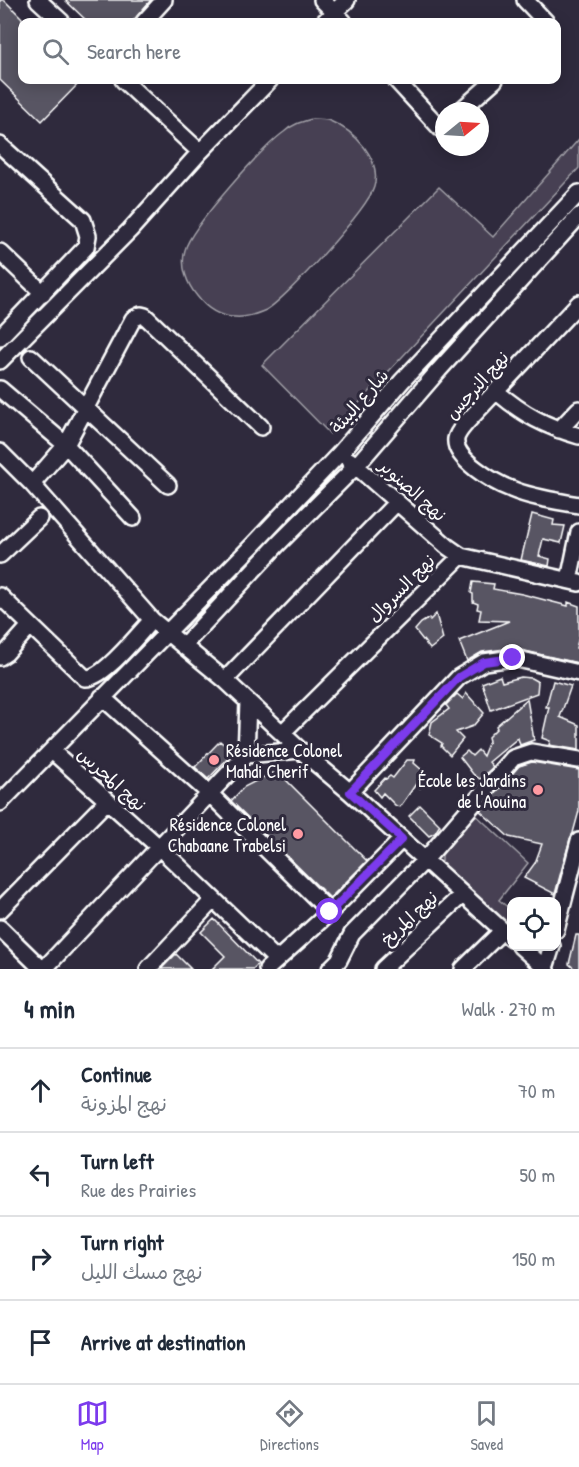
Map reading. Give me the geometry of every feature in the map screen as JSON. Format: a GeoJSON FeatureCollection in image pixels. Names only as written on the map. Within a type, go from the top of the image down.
{"type":"FeatureCollection","features":[{"type":"Feature","properties":{"kind":"street"},"geometry":{"type":"LineString","coordinates":[[38,0],[58,18]]}},
{"type":"Feature","properties":{"kind":"street"},"geometry":{"type":"LineString","coordinates":[[148,18],[164,0]]}},
{"type":"Feature","properties":{"kind":"street"},"geometry":{"type":"LineString","coordinates":[[322,0],[333,18]]}},
{"type":"Feature","properties":{"kind":"street"},"geometry":{"type":"LineString","coordinates":[[335,18],[346,0]]}},
{"type":"Feature","properties":{"kind":"street"},"geometry":{"type":"LineString","coordinates":[[525,0],[542,18]]}},
{"type":"Feature","properties":{"kind":"street"},"geometry":{"type":"LineString","coordinates":[[127,84],[200,152]]}},
{"type":"Feature","properties":{"kind":"street"},"geometry":{"type":"LineString","coordinates":[[0,361],[130,230],[200,152],[266,84]]}},
{"type":"Feature","properties":{"kind":"street"},"geometry":{"type":"LineString","coordinates":[[400,84],[435,122]]}},
{"type":"Feature","properties":{"kind":"street"},"geometry":{"type":"LineString","coordinates":[[470,102],[490,84]]}},
{"type":"Feature","properties":{"kind":"street"},"geometry":{"type":"LineString","coordinates":[[0,145],[82,220],[87,228],[88,236],[86,247],[0,337]]}},
{"type":"Feature","properties":{"kind":"street","name":"شارع البيئة"},"geometry":{"type":"LineString","coordinates":[[0,803],[252,546],[340,453],[402,381],[579,193]]}},
{"type":"Feature","properties":{"kind":"street"},"geometry":{"type":"LineString","coordinates":[[184,645],[278,544],[356,466],[439,370],[579,216]]}},
{"type":"Feature","properties":{"kind":"street"},"geometry":{"type":"LineString","coordinates":[[0,252],[43,293]]}},
{"type":"Feature","properties":{"kind":"street","name":"نهج النرجس"},"geometry":{"type":"LineString","coordinates":[[579,303],[459,431],[456,439],[461,456],[488,477],[511,489],[579,505]]}},
{"type":"Feature","properties":{"kind":"street"},"geometry":{"type":"LineString","coordinates":[[32,484],[66,445],[133,319],[141,315],[145,316],[261,427]]}},
{"type":"Feature","properties":{"kind":"street"},"geometry":{"type":"LineString","coordinates":[[31,357],[168,485]]}},
{"type":"Feature","properties":{"kind":"street"},"geometry":{"type":"LineString","coordinates":[[0,389],[66,445],[134,518]]}},
{"type":"Feature","properties":{"kind":"street"},"geometry":{"type":"LineString","coordinates":[[497,392],[520,411],[537,421],[579,436]]}},
{"type":"Feature","properties":{"kind":"street"},"geometry":{"type":"LineString","coordinates":[[559,430],[579,408]]}},
{"type":"Feature","properties":{"kind":"street"},"geometry":{"type":"LineString","coordinates":[[0,452],[32,484],[152,620],[225,680],[507,935],[463,969]]}},
{"type":"Feature","properties":{"kind":"street","name":"نهج الصنوبر"},"geometry":{"type":"LineString","coordinates":[[340,453],[461,556]]}},
{"type":"Feature","properties":{"kind":"street"},"geometry":{"type":"LineString","coordinates":[[225,680],[397,502]]}},
{"type":"Feature","properties":{"kind":"street"},"geometry":{"type":"LineString","coordinates":[[0,555],[39,518]]}},
{"type":"Feature","properties":{"kind":"street"},"geometry":{"type":"LineString","coordinates":[[574,582],[579,532]]}},
{"type":"Feature","properties":{"kind":"street","name":"نهج السروال"},"geometry":{"type":"LineString","coordinates":[[283,732],[461,556],[574,582]]}},
{"type":"Feature","properties":{"kind":"street"},"geometry":{"type":"LineString","coordinates":[[0,596],[85,678],[91,679],[102,672],[152,620]]}},
{"type":"Feature","properties":{"kind":"street"},"geometry":{"type":"LineString","coordinates":[[0,657],[30,626]]}},
{"type":"Feature","properties":{"kind":"street"},"geometry":{"type":"LineString","coordinates":[[350,792],[459,677],[484,662],[513,658],[579,673]]}},
{"type":"Feature","properties":{"kind":"street"},"geometry":{"type":"LineString","coordinates":[[102,697],[210,793],[330,912]]}},
{"type":"Feature","properties":{"kind":"street"},"geometry":{"type":"LineString","coordinates":[[0,928],[43,969],[246,754],[248,702]]}},
{"type":"Feature","properties":{"kind":"street"},"geometry":{"type":"LineString","coordinates":[[246,754],[300,750]]}},
{"type":"Feature","properties":{"kind":"street","name":"نهج المحرس"},"geometry":{"type":"LineString","coordinates":[[52,751],[213,900],[272,964]]}},
{"type":"Feature","properties":{"kind":"street"},"geometry":{"type":"LineString","coordinates":[[334,966],[352,934],[425,860],[513,758],[531,752],[579,760]]}},
{"type":"Feature","properties":{"kind":"street"},"geometry":{"type":"LineString","coordinates":[[0,910],[107,801]]}},
{"type":"Feature","properties":{"kind":"street"},"geometry":{"type":"LineString","coordinates":[[272,964],[330,912],[402,839]]}},
{"type":"Feature","properties":{"kind":"street"},"geometry":{"type":"LineString","coordinates":[[561,911],[579,841]]}},
{"type":"Feature","properties":{"kind":"street","name":"نهج المريخ"},"geometry":{"type":"LineString","coordinates":[[384,969],[462,895]]}},
{"type":"Feature","properties":{"kind":"street"},"geometry":{"type":"LineString","coordinates":[[148,969],[213,900]]}},
{"type":"Feature","properties":{"kind":"street"},"geometry":{"type":"LineString","coordinates":[[525,951],[545,969],[550,951]]}},
{"type":"Feature","properties":{"kind":"shaded area"},"geometry":{"type":"Polygon","coordinates":[[[312,119],[330,121],[357,139],[370,156],[374,166],[374,187],[342,232],[307,272],[276,302],[266,310],[247,316],[229,317],[219,314],[201,301],[187,280],[183,262],[190,239],[229,188],[274,140],[291,127],[312,119]]]}},
{"type":"Feature","properties":{"kind":"shaded area"},"geometry":{"type":"Polygon","coordinates":[[[579,139],[579,168],[330,434],[262,365],[439,187],[493,237],[579,139]]]}},
{"type":"Feature","properties":{"kind":"shaded area"},"geometry":{"type":"Polygon","coordinates":[[[475,814],[528,863],[499,900],[507,907],[507,926],[442,868],[442,855],[475,814]]]}},
{"type":"Feature","properties":{"kind":"building"},"geometry":{"type":"Polygon","coordinates":[[[0,0],[4,0],[22,18],[18,18],[18,84],[78,84],[42,121],[0,80],[0,0]]]}},
{"type":"Feature","properties":{"kind":"building"},"geometry":{"type":"Polygon","coordinates":[[[65,0],[151,0],[135,18],[84,18],[65,0]]]}},
{"type":"Feature","properties":{"kind":"building"},"geometry":{"type":"Polygon","coordinates":[[[532,514],[554,520],[553,525],[565,526],[561,543],[543,539],[539,556],[550,559],[549,566],[521,560],[532,514]]]}},
{"type":"Feature","properties":{"kind":"building"},"geometry":{"type":"Polygon","coordinates":[[[473,582],[494,584],[493,589],[568,606],[568,602],[579,606],[579,637],[576,648],[579,649],[578,663],[512,648],[482,652],[467,661],[459,641],[509,621],[479,620],[481,610],[477,609],[478,604],[473,602],[471,593],[473,582]]]}},
{"type":"Feature","properties":{"kind":"building"},"geometry":{"type":"Polygon","coordinates":[[[436,614],[443,639],[430,649],[415,630],[421,623],[429,618],[430,620],[436,614]]]}},
{"type":"Feature","properties":{"kind":"building"},"geometry":{"type":"Polygon","coordinates":[[[500,676],[502,682],[521,677],[531,678],[538,682],[537,693],[491,710],[482,683],[500,676]]]}},
{"type":"Feature","properties":{"kind":"building"},"geometry":{"type":"Polygon","coordinates":[[[553,681],[571,686],[560,717],[579,725],[579,750],[549,745],[550,741],[542,738],[549,707],[546,707],[553,681]]]}},
{"type":"Feature","properties":{"kind":"building"},"geometry":{"type":"Polygon","coordinates":[[[466,693],[484,713],[473,726],[456,732],[463,739],[450,755],[441,746],[442,743],[429,735],[432,722],[449,709],[446,705],[457,694],[463,699],[466,693]]]}},
{"type":"Feature","properties":{"kind":"building"},"geometry":{"type":"Polygon","coordinates":[[[527,699],[534,740],[520,745],[518,738],[489,762],[493,767],[480,779],[473,774],[460,757],[467,751],[472,756],[478,750],[483,756],[489,741],[488,737],[497,728],[496,726],[527,699]]]}},
{"type":"Feature","properties":{"kind":"building","name":"Résidence Colonel Mahdi Cherif"},"geometry":{"type":"Polygon","coordinates":[[[220,741],[233,753],[208,779],[195,767],[220,741]]]}},
{"type":"Feature","properties":{"kind":"building"},"geometry":{"type":"Polygon","coordinates":[[[407,760],[415,760],[414,763],[430,777],[420,788],[416,784],[400,807],[383,793],[380,797],[374,790],[385,778],[390,776],[393,778],[407,760]]]}},
{"type":"Feature","properties":{"kind":"building","name":"École les Jardins de l'Aouina"},"geometry":{"type":"Polygon","coordinates":[[[532,762],[579,770],[579,811],[555,894],[524,878],[535,863],[542,844],[509,837],[480,811],[519,766],[532,762]]]}},
{"type":"Feature","properties":{"kind":"building","name":"Résidence Colonel Chabaane Trabelsi"},"geometry":{"type":"Polygon","coordinates":[[[272,773],[280,774],[367,861],[330,898],[231,801],[244,787],[272,773]]]}},
{"type":"Feature","properties":{"kind":"building"},"geometry":{"type":"Polygon","coordinates":[[[420,805],[440,825],[435,833],[429,836],[409,816],[420,805]]]}},
{"type":"Feature","properties":{"kind":"building"},"geometry":{"type":"Polygon","coordinates":[[[214,919],[258,964],[253,969],[212,969],[225,956],[201,932],[214,919]]]}},
{"type":"Feature","properties":{"kind":"building"},"geometry":{"type":"Polygon","coordinates":[[[576,935],[579,935],[579,969],[569,964],[576,935]]]}},
{"type":"Feature","properties":{"kind":"building"},"geometry":{"type":"Polygon","coordinates":[[[176,954],[191,969],[161,969],[176,954]]]}},
{"type":"Feature","properties":{"kind":"place","name":"Résidence Colonel Mahdi Cherif"},"geometry":{"type":"Point","coordinates":[214,760]}},
{"type":"Feature","properties":{"kind":"place","name":"École les Jardins de l'Aouina"},"geometry":{"type":"Point","coordinates":[538,790]}},
{"type":"Feature","properties":{"kind":"place","name":"Résidence Colonel Chabaane Trabelsi"},"geometry":{"type":"Point","coordinates":[298,834]}},
{"type":"Feature","properties":{"kind":"route"},"geometry":{"type":"LineString","coordinates":[[330,912],[402,839],[350,792],[459,677],[484,662],[513,658]]}}]}
